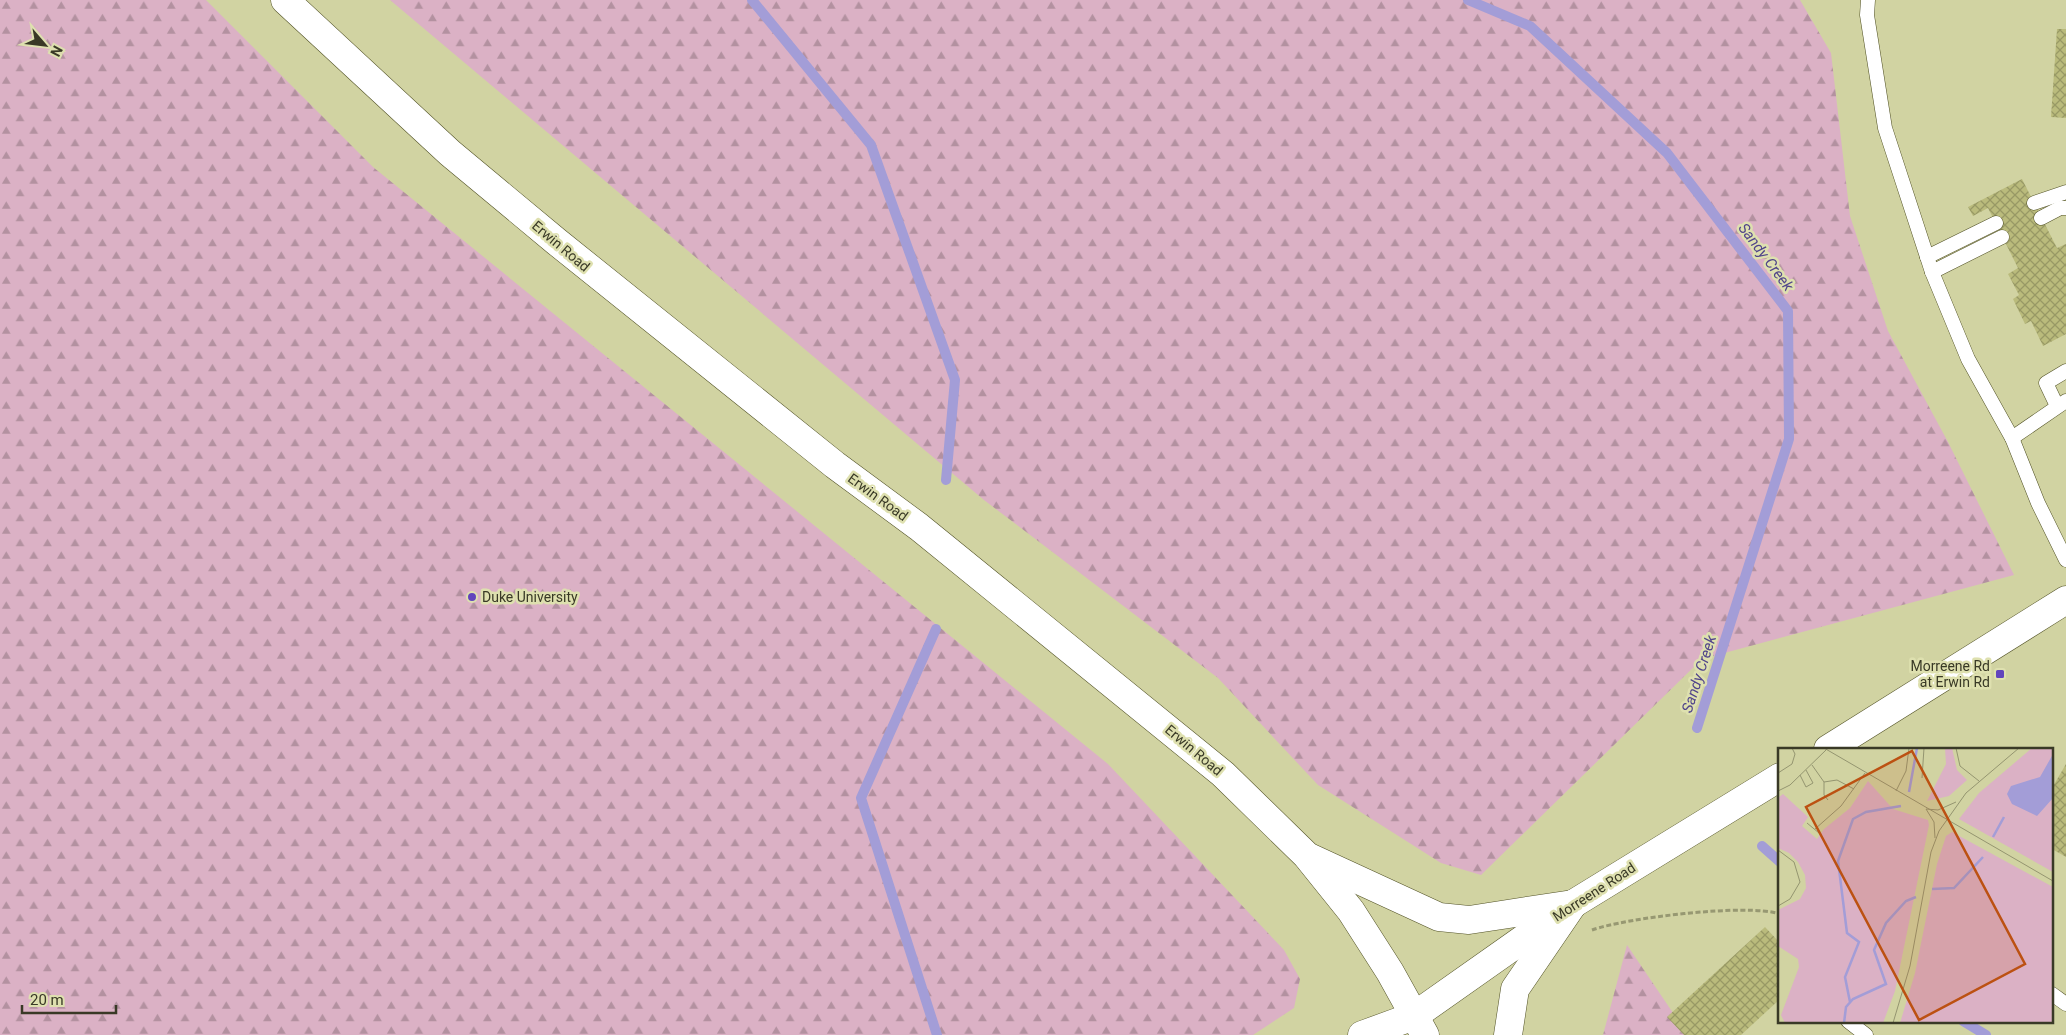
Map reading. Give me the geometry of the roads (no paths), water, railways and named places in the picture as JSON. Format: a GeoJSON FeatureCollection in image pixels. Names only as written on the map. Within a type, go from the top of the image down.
{"type":"FeatureCollection","features":[{"type":"Feature","properties":{"kind":"main road","name":"Erwin Road"},"geometry":{"type":"LineString","coordinates":[[284,0],[450,153],[557,242],[835,465],[919,527],[1223,774],[1306,855],[1369,938],[1419,1026]]}},
{"type":"Feature","properties":{"kind":"main road"},"geometry":{"type":"LineString","coordinates":[[1831,748],[2066,600]]}},
{"type":"Feature","properties":{"kind":"main road","name":"Morreene Road"},"geometry":{"type":"LineString","coordinates":[[1362,1035],[1419,1026],[1573,904],[1778,778]]}},
{"type":"Feature","properties":{"kind":"main road"},"geometry":{"type":"LineString","coordinates":[[1306,855],[1439,917],[1469,920],[1573,904]]}},
{"type":"Feature","properties":{"kind":"main road"},"geometry":{"type":"LineString","coordinates":[[1508,1035],[1515,989],[1573,904]]}},
{"type":"Feature","properties":{"kind":"lane"},"geometry":{"type":"LineString","coordinates":[[1868,0],[1867,15],[1885,128],[1927,258],[1968,359],[2012,438],[2038,503],[2066,560]]}},
{"type":"Feature","properties":{"kind":"lane"},"geometry":{"type":"LineString","coordinates":[[2034,203],[2066,192]]}},
{"type":"Feature","properties":{"kind":"lane"},"geometry":{"type":"LineString","coordinates":[[2041,218],[2060,208],[2066,208]]}},
{"type":"Feature","properties":{"kind":"lane"},"geometry":{"type":"LineString","coordinates":[[1927,258],[1996,223]]}},
{"type":"Feature","properties":{"kind":"lane"},"geometry":{"type":"LineString","coordinates":[[1932,272],[2002,237]]}},
{"type":"Feature","properties":{"kind":"lane"},"geometry":{"type":"LineString","coordinates":[[2012,438],[2061,404],[2046,383],[2066,371]]}},
{"type":"Feature","properties":{"kind":"lane"},"geometry":{"type":"LineString","coordinates":[[2054,995],[2066,1004]]}},
{"type":"Feature","properties":{"kind":"lane"},"geometry":{"type":"LineString","coordinates":[[1849,1022],[1866,1035]]}},
{"type":"Feature","properties":{"kind":"waterway"},"geometry":{"type":"LineString","coordinates":[[752,0],[871,145],[955,380],[946,480]]}},
{"type":"Feature","properties":{"kind":"waterway","name":"Sandy Creek"},"geometry":{"type":"LineString","coordinates":[[1468,0],[1530,26],[1667,153],[1788,311],[1789,439],[1697,728]]}},
{"type":"Feature","properties":{"kind":"waterway"},"geometry":{"type":"LineString","coordinates":[[936,629],[861,798],[937,1035]]}},
{"type":"Feature","properties":{"kind":"waterway","name":"Sandy Creek"},"geometry":{"type":"LineString","coordinates":[[1762,846],[1778,860]]}},
{"type":"Feature","properties":{"kind":"waterway","name":"Sandy Creek"},"geometry":{"type":"LineString","coordinates":[[1965,1022],[1986,1035]]}},
{"type":"Feature","properties":{"kind":"place","name":"Duke University"},"geometry":{"type":"Point","coordinates":[472,597]}},
{"type":"Feature","properties":{"kind":"place","name":"Morreene Rd at Erwin Rd"},"geometry":{"type":"Point","coordinates":[2000,674]}}]}
